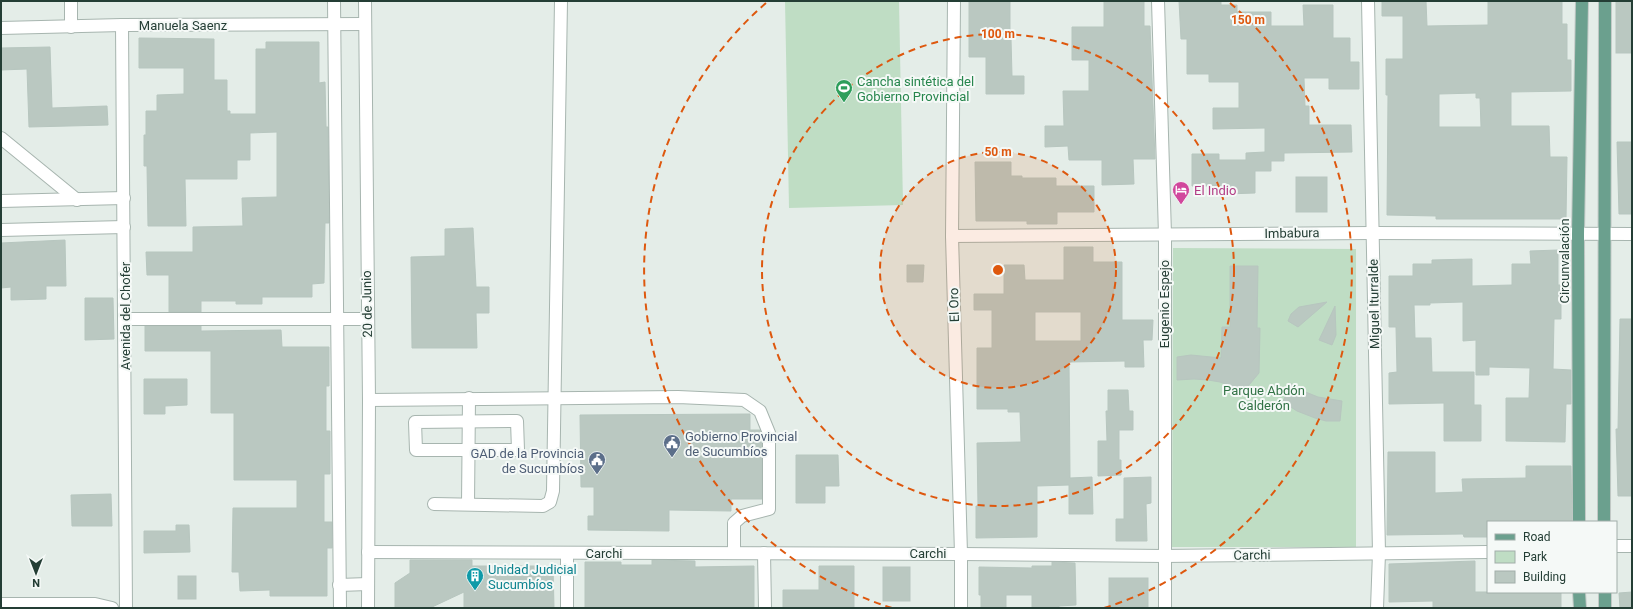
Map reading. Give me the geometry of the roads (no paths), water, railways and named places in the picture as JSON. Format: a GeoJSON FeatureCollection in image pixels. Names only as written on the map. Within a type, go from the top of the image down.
{"type":"FeatureCollection","features":[{"type":"Feature","properties":{"kind":"main road","name":"Circunvalación"},"geometry":{"type":"LineString","coordinates":[[1579,521],[1578,234],[1582,1]]}},
{"type":"Feature","properties":{"kind":"main road"},"geometry":{"type":"LineString","coordinates":[[1604,521],[1605,1]]}},
{"type":"Feature","properties":{"kind":"main road"},"geometry":{"type":"LineString","coordinates":[[1580,593],[1580,608]]}},
{"type":"Feature","properties":{"kind":"main road"},"geometry":{"type":"LineString","coordinates":[[1605,593],[1605,608]]}},
{"type":"Feature","properties":{"kind":"street"},"geometry":{"type":"LineString","coordinates":[[70,1],[72,27]]}},
{"type":"Feature","properties":{"kind":"street"},"geometry":{"type":"LineString","coordinates":[[334,1],[340,608]]}},
{"type":"Feature","properties":{"kind":"street","name":"20 de Junio"},"geometry":{"type":"LineString","coordinates":[[365,1],[364,24],[369,400],[368,608]]}},
{"type":"Feature","properties":{"kind":"street"},"geometry":{"type":"LineString","coordinates":[[434,504],[543,506],[550,502],[553,491],[561,1]]}},
{"type":"Feature","properties":{"kind":"street","name":"El Oro"},"geometry":{"type":"LineString","coordinates":[[954,1],[952,236],[961,554],[961,608]]}},
{"type":"Feature","properties":{"kind":"street","name":"Eugenio Espejo"},"geometry":{"type":"LineString","coordinates":[[1158,1],[1165,235],[1165,608]]}},
{"type":"Feature","properties":{"kind":"street","name":"Miguel Iturralde"},"geometry":{"type":"LineString","coordinates":[[1368,1],[1378,553],[1377,608]]}},
{"type":"Feature","properties":{"kind":"street","name":"Manuela Saenz"},"geometry":{"type":"LineString","coordinates":[[1,28],[122,25],[364,24]]}},
{"type":"Feature","properties":{"kind":"street","name":"Avenida del Chofer"},"geometry":{"type":"LineString","coordinates":[[122,25],[126,608]]}},
{"type":"Feature","properties":{"kind":"street"},"geometry":{"type":"LineString","coordinates":[[1,138],[77,200]]}},
{"type":"Feature","properties":{"kind":"street"},"geometry":{"type":"LineString","coordinates":[[1,201],[124,198]]}},
{"type":"Feature","properties":{"kind":"street"},"geometry":{"type":"LineString","coordinates":[[1,230],[124,227]]}},
{"type":"Feature","properties":{"kind":"street","name":"Imbabura"},"geometry":{"type":"LineString","coordinates":[[952,236],[1372,233],[1632,234]]}},
{"type":"Feature","properties":{"kind":"street"},"geometry":{"type":"LineString","coordinates":[[125,319],[367,319]]}},
{"type":"Feature","properties":{"kind":"street"},"geometry":{"type":"LineString","coordinates":[[369,400],[678,397],[744,400],[760,411],[769,433],[769,509],[742,516],[734,523],[734,553]]}},
{"type":"Feature","properties":{"kind":"street"},"geometry":{"type":"LineString","coordinates":[[468,504],[470,398]]}},
{"type":"Feature","properties":{"kind":"street"},"geometry":{"type":"LineString","coordinates":[[469,421],[517,421],[518,450],[416,450],[415,422],[469,421]]}},
{"type":"Feature","properties":{"kind":"street"},"geometry":{"type":"LineString","coordinates":[[1617,546],[1632,546]]}},
{"type":"Feature","properties":{"kind":"street","name":"Carchi"},"geometry":{"type":"LineString","coordinates":[[368,552],[1164,556],[1487,552]]}},
{"type":"Feature","properties":{"kind":"street"},"geometry":{"type":"LineString","coordinates":[[567,552],[567,608]]}},
{"type":"Feature","properties":{"kind":"street"},"geometry":{"type":"LineString","coordinates":[[764,553],[765,608]]}},
{"type":"Feature","properties":{"kind":"street"},"geometry":{"type":"LineString","coordinates":[[339,585],[368,584]]}},
{"type":"Feature","properties":{"kind":"street"},"geometry":{"type":"LineString","coordinates":[[1,604],[95,604],[112,608]]}},
{"type":"Feature","properties":{"kind":"place","name":"Cancha sintética del Gobierno Provincial"},"geometry":{"type":"Point","coordinates":[844,103]}},
{"type":"Feature","properties":{"kind":"place","name":"El Indio"},"geometry":{"type":"Point","coordinates":[1181,205]}},
{"type":"Feature","properties":{"kind":"place","name":"Gobierno Provincial de Sucumbíos"},"geometry":{"type":"Point","coordinates":[672,458]}},
{"type":"Feature","properties":{"kind":"place","name":"GAD de la Provincia de Sucumbíos"},"geometry":{"type":"Point","coordinates":[597,475]}},
{"type":"Feature","properties":{"kind":"place","name":"Unidad Judicial Sucumbíos"},"geometry":{"type":"Point","coordinates":[475,591]}},
{"type":"Feature","properties":{"kind":"park label","name":"Parque Abdón Calderón"},"geometry":{"type":"Point","coordinates":[1264,398]}}]}
